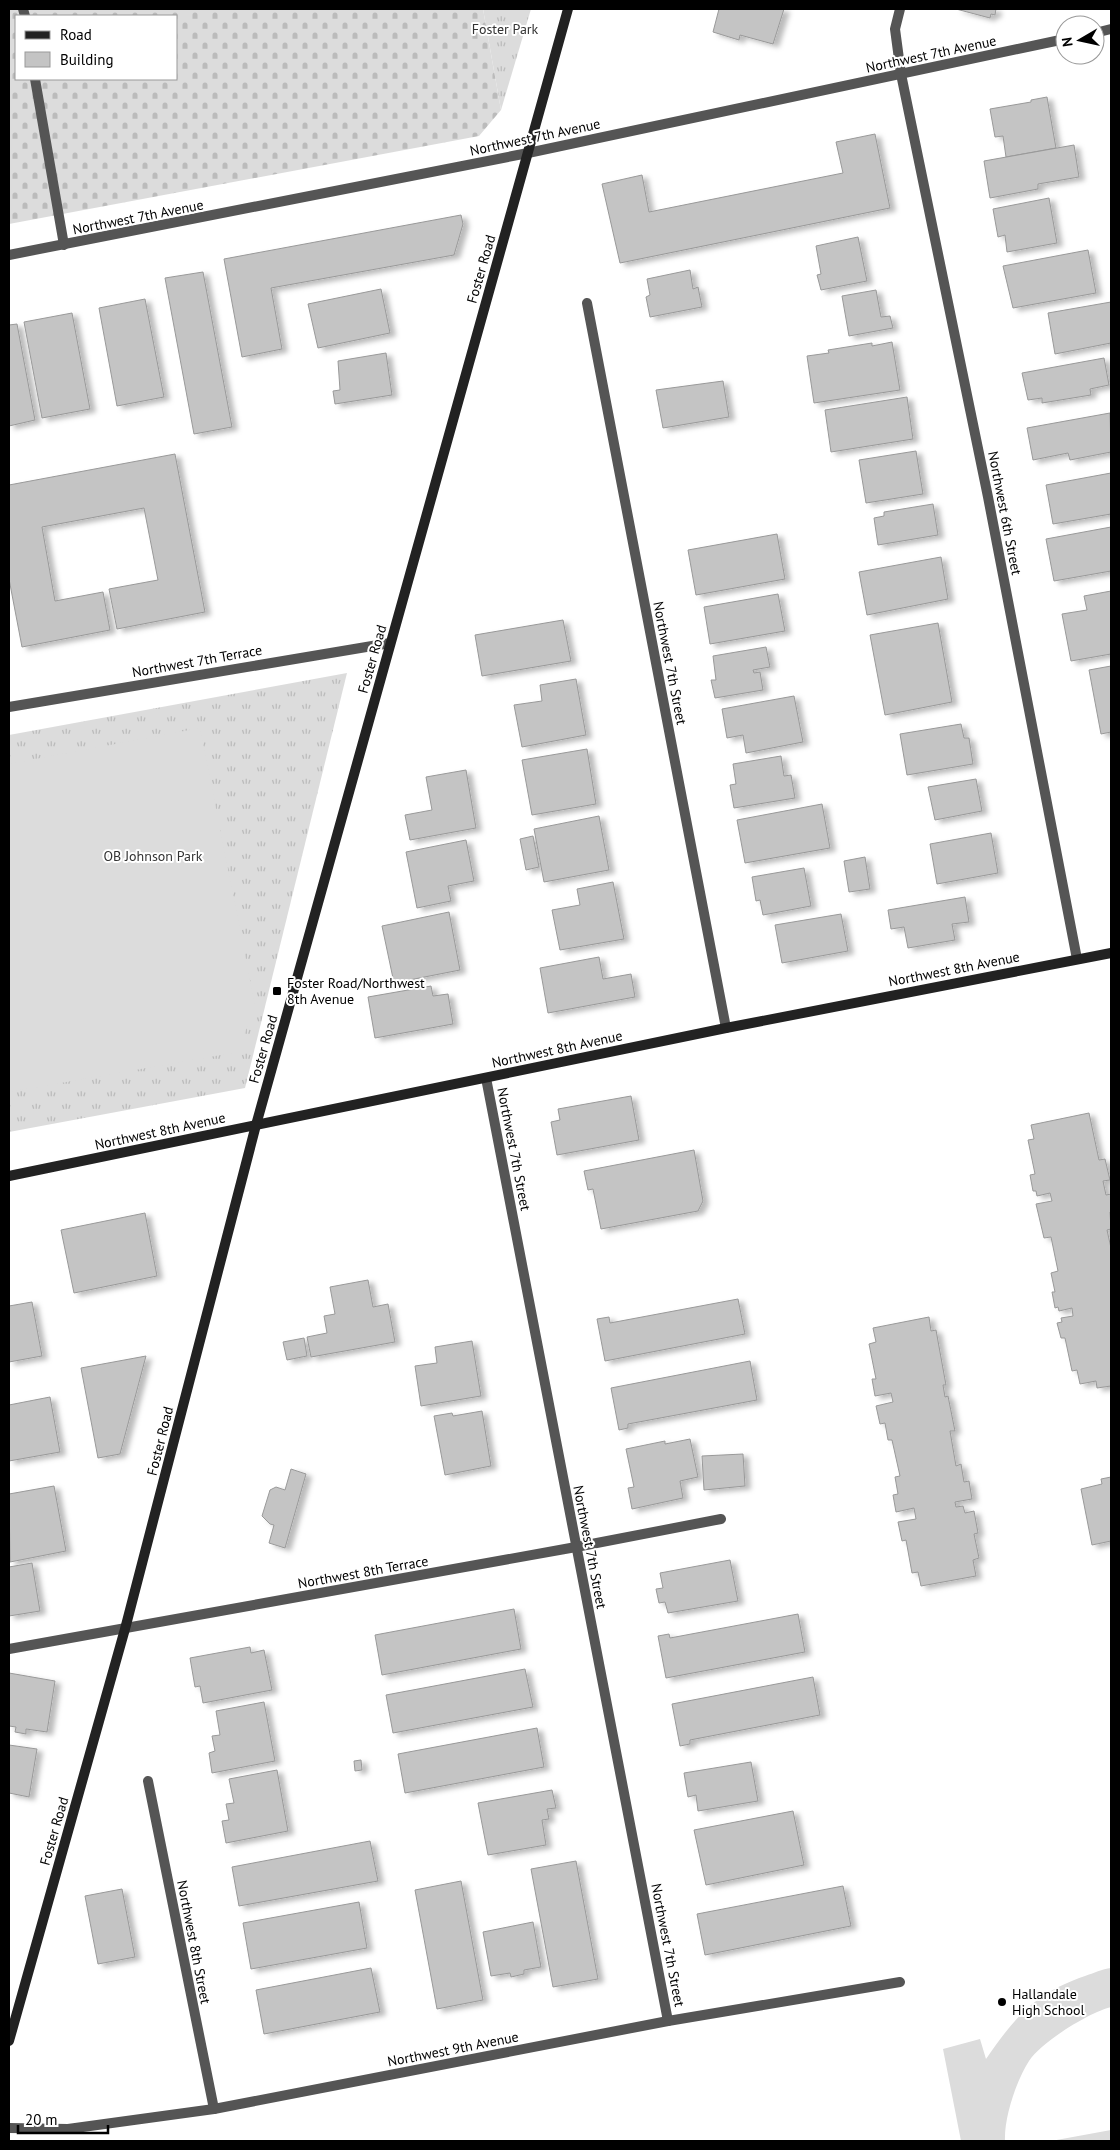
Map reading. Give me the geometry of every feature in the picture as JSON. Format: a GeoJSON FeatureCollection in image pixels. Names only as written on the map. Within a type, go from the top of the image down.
{"type":"FeatureCollection","features":[{"type":"Feature","properties":{"kind":"street","name":"Foster Road"},"geometry":{"type":"LineString","coordinates":[[9,2041],[125,1629],[256,1125],[568,9]]}},
{"type":"Feature","properties":{"kind":"street","name":"Northwest 6th Street"},"geometry":{"type":"LineString","coordinates":[[900,9],[895,29],[901,74],[988,498],[1077,959]]}},
{"type":"Feature","properties":{"kind":"street","name":"Northwest 7th Avenue"},"geometry":{"type":"LineString","coordinates":[[9,255],[64,246],[528,153],[1055,41]]}},
{"type":"Feature","properties":{"kind":"street"},"geometry":{"type":"LineString","coordinates":[[35,80],[64,246]]}},
{"type":"Feature","properties":{"kind":"street","name":"Northwest 7th Street"},"geometry":{"type":"LineString","coordinates":[[587,303],[726,1028]]}},
{"type":"Feature","properties":{"kind":"street","name":"Northwest 7th Terrace"},"geometry":{"type":"LineString","coordinates":[[9,707],[390,643]]}},
{"type":"Feature","properties":{"kind":"street","name":"Northwest 8th Avenue"},"geometry":{"type":"LineString","coordinates":[[9,1176],[726,1028],[1111,952]]}},
{"type":"Feature","properties":{"kind":"street","name":"Northwest 7th Street"},"geometry":{"type":"LineString","coordinates":[[486,1078],[668,2021]]}},
{"type":"Feature","properties":{"kind":"street","name":"Northwest 8th Terrace"},"geometry":{"type":"LineString","coordinates":[[9,1649],[576,1547],[720,1518]]}},
{"type":"Feature","properties":{"kind":"street","name":"Northwest 8th Street"},"geometry":{"type":"LineString","coordinates":[[148,1781],[214,2109]]}},
{"type":"Feature","properties":{"kind":"street","name":"Northwest 9th Avenue"},"geometry":{"type":"LineString","coordinates":[[9,2128],[68,2129],[214,2109],[668,2021],[900,1982]]}},
{"type":"Feature","properties":{"kind":"green space"},"geometry":{"type":"Polygon","coordinates":[[[9,9],[483,9],[501,110],[479,136],[9,224],[9,9]]]}},
{"type":"Feature","properties":{"kind":"green space","name":"Foster Park"},"geometry":{"type":"Polygon","coordinates":[[[483,9],[531,9],[501,110],[483,9]]]}},
{"type":"Feature","properties":{"kind":"green space","name":"OB Johnson Park"},"geometry":{"type":"Polygon","coordinates":[[[347,673],[245,1088],[9,1132],[9,735],[347,673]]]}},
{"type":"Feature","properties":{"kind":"green space","name":"OB Johnson Park"},"geometry":{"type":"Polygon","coordinates":[[[200,728],[255,1005],[238,1052],[9,1092],[9,764],[200,728]]]}},
{"type":"Feature","properties":{"kind":"green space"},"geometry":{"type":"Polygon","coordinates":[[[1111,1968],[1111,2007],[1079,2021],[1055,2037],[1035,2053],[1024,2069],[1006,2122],[1005,2141],[961,2141],[943,2049],[980,2039],[986,2059],[1017,2019],[1039,1999],[1068,1983],[1111,1968]]]}},
{"type":"Feature","properties":{"kind":"green space"},"geometry":{"type":"Polygon","coordinates":[[[1111,2130],[1111,2141],[1051,2141],[1111,2130]]]}},
{"type":"Feature","properties":{"kind":"building"},"geometry":{"type":"Polygon","coordinates":[[[719,9],[784,9],[773,44],[740,35],[739,40],[713,32],[719,9]]]}},
{"type":"Feature","properties":{"kind":"building"},"geometry":{"type":"Polygon","coordinates":[[[956,9],[996,9],[995,15],[991,14],[990,18],[956,9]]]}},
{"type":"Feature","properties":{"kind":"building"},"geometry":{"type":"Polygon","coordinates":[[[1047,97],[1056,148],[1006,157],[1003,136],[995,137],[990,109],[1031,102],[1031,100],[1047,97]]]}},
{"type":"Feature","properties":{"kind":"building"},"geometry":{"type":"Polygon","coordinates":[[[875,134],[890,208],[620,263],[602,184],[642,175],[649,212],[843,173],[836,142],[875,134]]]}},
{"type":"Feature","properties":{"kind":"building"},"geometry":{"type":"Polygon","coordinates":[[[1074,145],[1079,177],[1038,184],[1038,189],[990,198],[984,161],[1074,145]]]}},
{"type":"Feature","properties":{"kind":"building"},"geometry":{"type":"Polygon","coordinates":[[[1049,198],[1057,243],[1007,252],[1005,235],[998,237],[993,209],[1049,198]]]}},
{"type":"Feature","properties":{"kind":"building"},"geometry":{"type":"Polygon","coordinates":[[[461,215],[463,224],[454,255],[271,288],[282,349],[242,357],[224,259],[461,215]]]}},
{"type":"Feature","properties":{"kind":"building"},"geometry":{"type":"Polygon","coordinates":[[[858,237],[867,281],[821,290],[817,275],[821,274],[816,246],[858,237]]]}},
{"type":"Feature","properties":{"kind":"building"},"geometry":{"type":"Polygon","coordinates":[[[1088,250],[1096,293],[1013,308],[1003,266],[1088,250]]]}},
{"type":"Feature","properties":{"kind":"building"},"geometry":{"type":"Polygon","coordinates":[[[690,270],[693,289],[698,287],[702,307],[650,317],[646,297],[650,295],[647,279],[690,270]]]}},
{"type":"Feature","properties":{"kind":"building"},"geometry":{"type":"Polygon","coordinates":[[[203,272],[232,427],[194,434],[165,278],[203,272]]]}},
{"type":"Feature","properties":{"kind":"building"},"geometry":{"type":"Polygon","coordinates":[[[381,289],[390,333],[318,348],[308,304],[381,289]]]}},
{"type":"Feature","properties":{"kind":"building"},"geometry":{"type":"Polygon","coordinates":[[[876,290],[881,317],[890,316],[893,328],[849,336],[842,296],[876,290]]]}},
{"type":"Feature","properties":{"kind":"building"},"geometry":{"type":"Polygon","coordinates":[[[145,299],[164,397],[117,406],[99,308],[145,299]]]}},
{"type":"Feature","properties":{"kind":"building"},"geometry":{"type":"Polygon","coordinates":[[[1111,302],[1111,343],[1055,354],[1048,313],[1111,302]]]}},
{"type":"Feature","properties":{"kind":"building"},"geometry":{"type":"Polygon","coordinates":[[[72,313],[90,409],[42,418],[24,322],[72,313]]]}},
{"type":"Feature","properties":{"kind":"building"},"geometry":{"type":"Polygon","coordinates":[[[17,324],[35,420],[9,426],[9,325],[17,324]]]}},
{"type":"Feature","properties":{"kind":"building"},"geometry":{"type":"Polygon","coordinates":[[[892,342],[900,390],[814,403],[807,356],[829,353],[828,350],[892,342]]]}},
{"type":"Feature","properties":{"kind":"building"},"geometry":{"type":"Polygon","coordinates":[[[386,353],[392,395],[335,404],[333,391],[340,390],[338,361],[386,353]]]}},
{"type":"Feature","properties":{"kind":"building"},"geometry":{"type":"Polygon","coordinates":[[[1104,358],[1109,385],[1090,389],[1091,395],[1042,403],[1042,398],[1028,400],[1022,373],[1104,358]]]}},
{"type":"Feature","properties":{"kind":"building"},"geometry":{"type":"Polygon","coordinates":[[[723,381],[729,417],[663,428],[656,390],[723,381]]]}},
{"type":"Feature","properties":{"kind":"building"},"geometry":{"type":"Polygon","coordinates":[[[907,397],[913,439],[831,452],[825,410],[907,397]]]}},
{"type":"Feature","properties":{"kind":"building"},"geometry":{"type":"Polygon","coordinates":[[[1110,413],[1111,452],[1070,460],[1068,453],[1033,460],[1027,428],[1110,413]]]}},
{"type":"Feature","properties":{"kind":"building"},"geometry":{"type":"Polygon","coordinates":[[[916,451],[923,494],[866,503],[859,460],[916,451]]]}},
{"type":"Feature","properties":{"kind":"building"},"geometry":{"type":"Polygon","coordinates":[[[175,454],[205,612],[117,629],[109,589],[158,580],[144,508],[42,527],[55,601],[103,592],[110,630],[22,647],[9,579],[9,485],[175,454]]]}},
{"type":"Feature","properties":{"kind":"building"},"geometry":{"type":"Polygon","coordinates":[[[1111,473],[1111,514],[1053,524],[1046,485],[1111,473]]]}},
{"type":"Feature","properties":{"kind":"building"},"geometry":{"type":"Polygon","coordinates":[[[933,504],[938,535],[878,545],[874,518],[884,516],[884,512],[933,504]]]}},
{"type":"Feature","properties":{"kind":"building"},"geometry":{"type":"Polygon","coordinates":[[[1111,527],[1111,571],[1054,581],[1046,539],[1111,527]]]}},
{"type":"Feature","properties":{"kind":"building"},"geometry":{"type":"Polygon","coordinates":[[[777,534],[785,579],[696,595],[688,550],[777,534]]]}},
{"type":"Feature","properties":{"kind":"building"},"geometry":{"type":"Polygon","coordinates":[[[941,557],[948,599],[867,615],[859,572],[941,557]]]}},
{"type":"Feature","properties":{"kind":"building"},"geometry":{"type":"Polygon","coordinates":[[[1111,591],[1111,654],[1071,661],[1062,614],[1087,610],[1084,596],[1111,591]]]}},
{"type":"Feature","properties":{"kind":"building"},"geometry":{"type":"Polygon","coordinates":[[[778,594],[785,631],[710,644],[704,607],[778,594]]]}},
{"type":"Feature","properties":{"kind":"building"},"geometry":{"type":"Polygon","coordinates":[[[563,620],[571,661],[482,676],[475,635],[563,620]]]}},
{"type":"Feature","properties":{"kind":"building"},"geometry":{"type":"Polygon","coordinates":[[[938,623],[952,702],[885,715],[870,635],[938,623]]]}},
{"type":"Feature","properties":{"kind":"building"},"geometry":{"type":"Polygon","coordinates":[[[766,647],[770,667],[753,670],[754,673],[760,672],[763,690],[715,698],[711,680],[716,680],[713,656],[766,647]]]}},
{"type":"Feature","properties":{"kind":"building"},"geometry":{"type":"Polygon","coordinates":[[[1111,666],[1111,732],[1101,734],[1089,670],[1111,666]]]}},
{"type":"Feature","properties":{"kind":"building"},"geometry":{"type":"Polygon","coordinates":[[[576,679],[586,735],[522,747],[514,705],[542,701],[540,685],[576,679]]]}},
{"type":"Feature","properties":{"kind":"building"},"geometry":{"type":"Polygon","coordinates":[[[794,696],[803,742],[746,753],[743,735],[727,738],[722,709],[794,696]]]}},
{"type":"Feature","properties":{"kind":"building"},"geometry":{"type":"Polygon","coordinates":[[[961,724],[964,738],[969,738],[973,764],[907,775],[900,734],[961,724]]]}},
{"type":"Feature","properties":{"kind":"building"},"geometry":{"type":"Polygon","coordinates":[[[587,749],[596,804],[532,815],[522,760],[587,749]]]}},
{"type":"Feature","properties":{"kind":"building"},"geometry":{"type":"Polygon","coordinates":[[[781,756],[784,776],[791,775],[795,798],[734,808],[730,785],[736,784],[733,764],[781,756]]]}},
{"type":"Feature","properties":{"kind":"building"},"geometry":{"type":"Polygon","coordinates":[[[466,770],[476,828],[410,840],[405,815],[432,810],[426,777],[466,770]]]}},
{"type":"Feature","properties":{"kind":"building"},"geometry":{"type":"Polygon","coordinates":[[[976,779],[982,811],[935,820],[928,787],[976,779]]]}},
{"type":"Feature","properties":{"kind":"building"},"geometry":{"type":"Polygon","coordinates":[[[822,804],[830,848],[745,863],[737,820],[822,804]]]}},
{"type":"Feature","properties":{"kind":"building"},"geometry":{"type":"Polygon","coordinates":[[[599,816],[609,870],[544,882],[534,829],[599,816]]]}},
{"type":"Feature","properties":{"kind":"building"},"geometry":{"type":"Polygon","coordinates":[[[991,833],[998,873],[937,884],[930,844],[991,833]]]}},
{"type":"Feature","properties":{"kind":"building"},"geometry":{"type":"Polygon","coordinates":[[[533,836],[539,867],[526,870],[520,839],[533,836]]]}},
{"type":"Feature","properties":{"kind":"building"},"geometry":{"type":"Polygon","coordinates":[[[466,840],[474,881],[448,886],[451,901],[417,908],[406,852],[466,840]]]}},
{"type":"Feature","properties":{"kind":"building"},"geometry":{"type":"Polygon","coordinates":[[[865,857],[870,889],[849,892],[844,861],[865,857]]]}},
{"type":"Feature","properties":{"kind":"building"},"geometry":{"type":"Polygon","coordinates":[[[804,868],[811,906],[763,915],[760,900],[756,901],[752,877],[804,868]]]}},
{"type":"Feature","properties":{"kind":"building"},"geometry":{"type":"Polygon","coordinates":[[[613,882],[624,939],[560,950],[552,910],[580,905],[577,889],[613,882]]]}},
{"type":"Feature","properties":{"kind":"building"},"geometry":{"type":"Polygon","coordinates":[[[965,897],[969,922],[952,924],[955,940],[908,948],[904,927],[891,929],[888,910],[965,897]]]}},
{"type":"Feature","properties":{"kind":"building"},"geometry":{"type":"Polygon","coordinates":[[[449,912],[460,970],[394,983],[382,926],[449,912]]]}},
{"type":"Feature","properties":{"kind":"building"},"geometry":{"type":"Polygon","coordinates":[[[841,914],[848,951],[782,963],[775,925],[841,914]]]}},
{"type":"Feature","properties":{"kind":"building"},"geometry":{"type":"Polygon","coordinates":[[[599,957],[603,979],[631,974],[635,997],[548,1013],[540,968],[599,957]]]}},
{"type":"Feature","properties":{"kind":"building"},"geometry":{"type":"Polygon","coordinates":[[[431,986],[433,996],[448,994],[453,1024],[375,1038],[368,997],[431,986]]]}},
{"type":"Feature","properties":{"kind":"building"},"geometry":{"type":"Polygon","coordinates":[[[631,1096],[639,1140],[557,1155],[551,1122],[560,1120],[558,1109],[631,1096]]]}},
{"type":"Feature","properties":{"kind":"building"},"geometry":{"type":"Polygon","coordinates":[[[1089,1113],[1099,1160],[1105,1159],[1110,1180],[1103,1181],[1106,1195],[1111,1194],[1111,1229],[1107,1230],[1111,1248],[1111,1386],[1097,1388],[1096,1381],[1080,1384],[1077,1370],[1072,1371],[1065,1338],[1061,1338],[1057,1323],[1062,1322],[1061,1318],[1073,1316],[1072,1308],[1059,1311],[1058,1307],[1055,1308],[1052,1292],[1055,1292],[1051,1273],[1058,1271],[1051,1237],[1044,1238],[1036,1204],[1052,1201],[1050,1193],[1037,1196],[1036,1191],[1033,1191],[1030,1175],[1035,1174],[1028,1140],[1034,1139],[1031,1125],[1089,1113]]]}},
{"type":"Feature","properties":{"kind":"building"},"geometry":{"type":"Polygon","coordinates":[[[694,1150],[703,1201],[698,1211],[601,1229],[593,1189],[588,1190],[584,1171],[694,1150]]]}},
{"type":"Feature","properties":{"kind":"building"},"geometry":{"type":"Polygon","coordinates":[[[145,1213],[157,1276],[74,1293],[61,1230],[145,1213]]]}},
{"type":"Feature","properties":{"kind":"building"},"geometry":{"type":"Polygon","coordinates":[[[368,1280],[373,1307],[388,1304],[395,1342],[311,1357],[307,1337],[327,1333],[324,1316],[335,1314],[330,1287],[368,1280]]]}},
{"type":"Feature","properties":{"kind":"building"},"geometry":{"type":"Polygon","coordinates":[[[738,1299],[745,1334],[605,1361],[597,1319],[609,1317],[610,1323],[738,1299]]]}},
{"type":"Feature","properties":{"kind":"building"},"geometry":{"type":"Polygon","coordinates":[[[32,1302],[42,1356],[9,1362],[9,1306],[32,1302]]]}},
{"type":"Feature","properties":{"kind":"building"},"geometry":{"type":"Polygon","coordinates":[[[929,1317],[931,1331],[936,1330],[946,1385],[943,1385],[945,1397],[948,1396],[955,1431],[950,1431],[956,1466],[961,1464],[964,1482],[969,1481],[972,1499],[955,1502],[956,1507],[963,1506],[965,1513],[974,1511],[978,1533],[974,1534],[979,1558],[973,1560],[976,1576],[921,1586],[918,1572],[912,1573],[906,1540],[902,1541],[898,1522],[916,1519],[914,1508],[896,1512],[893,1495],[898,1494],[895,1477],[900,1476],[892,1440],[888,1440],[885,1423],[880,1424],[876,1406],[893,1402],[891,1393],[875,1396],[872,1379],[876,1379],[869,1344],[876,1342],[873,1328],[929,1317]]]}},
{"type":"Feature","properties":{"kind":"building"},"geometry":{"type":"Polygon","coordinates":[[[304,1338],[307,1356],[287,1360],[283,1342],[304,1338]]]}},
{"type":"Feature","properties":{"kind":"building"},"geometry":{"type":"Polygon","coordinates":[[[472,1341],[481,1396],[421,1406],[415,1366],[437,1363],[435,1347],[472,1341]]]}},
{"type":"Feature","properties":{"kind":"building"},"geometry":{"type":"Polygon","coordinates":[[[146,1356],[120,1454],[98,1458],[81,1368],[146,1356]]]}},
{"type":"Feature","properties":{"kind":"building"},"geometry":{"type":"Polygon","coordinates":[[[750,1361],[757,1400],[628,1424],[628,1428],[619,1430],[611,1388],[750,1361]]]}},
{"type":"Feature","properties":{"kind":"building"},"geometry":{"type":"Polygon","coordinates":[[[50,1397],[60,1452],[9,1461],[9,1405],[50,1397]]]}},
{"type":"Feature","properties":{"kind":"building"},"geometry":{"type":"Polygon","coordinates":[[[482,1411],[491,1466],[445,1475],[434,1416],[452,1413],[453,1416],[482,1411]]]}},
{"type":"Feature","properties":{"kind":"building"},"geometry":{"type":"Polygon","coordinates":[[[690,1439],[698,1477],[680,1481],[683,1498],[632,1509],[628,1488],[634,1487],[626,1449],[665,1441],[665,1444],[690,1439]]]}},
{"type":"Feature","properties":{"kind":"building"},"geometry":{"type":"Polygon","coordinates":[[[743,1454],[745,1486],[704,1490],[702,1456],[743,1454]]]}},
{"type":"Feature","properties":{"kind":"building"},"geometry":{"type":"Polygon","coordinates":[[[291,1469],[306,1474],[285,1548],[269,1543],[274,1525],[270,1524],[262,1516],[270,1490],[276,1487],[285,1490],[291,1469]]]}},
{"type":"Feature","properties":{"kind":"building"},"geometry":{"type":"Polygon","coordinates":[[[1111,1477],[1111,1541],[1092,1545],[1081,1489],[1102,1484],[1101,1479],[1111,1477]]]}},
{"type":"Feature","properties":{"kind":"building"},"geometry":{"type":"Polygon","coordinates":[[[54,1486],[66,1551],[10,1562],[9,1494],[54,1486]]]}},
{"type":"Feature","properties":{"kind":"building"},"geometry":{"type":"Polygon","coordinates":[[[730,1560],[738,1601],[668,1613],[665,1602],[659,1603],[656,1589],[663,1588],[660,1573],[730,1560]]]}},
{"type":"Feature","properties":{"kind":"building"},"geometry":{"type":"Polygon","coordinates":[[[32,1563],[40,1611],[9,1616],[9,1567],[32,1563]]]}},
{"type":"Feature","properties":{"kind":"building"},"geometry":{"type":"Polygon","coordinates":[[[514,1609],[521,1649],[382,1675],[375,1635],[514,1609]]]}},
{"type":"Feature","properties":{"kind":"building"},"geometry":{"type":"Polygon","coordinates":[[[798,1614],[805,1652],[666,1678],[658,1636],[669,1634],[670,1638],[798,1614]]]}},
{"type":"Feature","properties":{"kind":"building"},"geometry":{"type":"Polygon","coordinates":[[[250,1647],[251,1653],[264,1650],[272,1690],[203,1703],[200,1686],[195,1687],[190,1658],[250,1647]]]}},
{"type":"Feature","properties":{"kind":"building"},"geometry":{"type":"Polygon","coordinates":[[[525,1669],[533,1707],[393,1733],[386,1695],[525,1669]]]}},
{"type":"Feature","properties":{"kind":"building"},"geometry":{"type":"Polygon","coordinates":[[[9,1673],[55,1681],[47,1732],[26,1729],[26,1734],[15,1732],[16,1727],[9,1726],[9,1673]]]}},
{"type":"Feature","properties":{"kind":"building"},"geometry":{"type":"Polygon","coordinates":[[[813,1677],[820,1715],[690,1740],[690,1744],[680,1746],[672,1704],[813,1677]]]}},
{"type":"Feature","properties":{"kind":"building"},"geometry":{"type":"Polygon","coordinates":[[[264,1702],[275,1761],[212,1773],[209,1753],[215,1751],[212,1736],[220,1735],[216,1711],[264,1702]]]}},
{"type":"Feature","properties":{"kind":"building"},"geometry":{"type":"Polygon","coordinates":[[[537,1728],[544,1767],[405,1793],[398,1754],[537,1728]]]}},
{"type":"Feature","properties":{"kind":"building"},"geometry":{"type":"Polygon","coordinates":[[[9,1745],[37,1749],[29,1797],[9,1793],[9,1745]]]}},
{"type":"Feature","properties":{"kind":"building"},"geometry":{"type":"Polygon","coordinates":[[[361,1760],[362,1770],[355,1771],[354,1761],[361,1760]]]}},
{"type":"Feature","properties":{"kind":"building"},"geometry":{"type":"Polygon","coordinates":[[[751,1762],[758,1801],[698,1811],[696,1795],[688,1797],[684,1773],[751,1762]]]}},
{"type":"Feature","properties":{"kind":"building"},"geometry":{"type":"Polygon","coordinates":[[[277,1770],[288,1831],[226,1843],[222,1821],[229,1820],[226,1804],[234,1803],[229,1779],[277,1770]]]}},
{"type":"Feature","properties":{"kind":"building"},"geometry":{"type":"Polygon","coordinates":[[[552,1790],[556,1808],[547,1809],[549,1819],[542,1820],[546,1845],[488,1855],[478,1803],[552,1790]]]}},
{"type":"Feature","properties":{"kind":"building"},"geometry":{"type":"Polygon","coordinates":[[[793,1811],[804,1865],[706,1885],[694,1830],[793,1811]]]}},
{"type":"Feature","properties":{"kind":"building"},"geometry":{"type":"Polygon","coordinates":[[[370,1841],[378,1881],[239,1906],[232,1867],[370,1841]]]}},
{"type":"Feature","properties":{"kind":"building"},"geometry":{"type":"Polygon","coordinates":[[[576,1861],[598,1979],[553,1987],[531,1869],[576,1861]]]}},
{"type":"Feature","properties":{"kind":"building"},"geometry":{"type":"Polygon","coordinates":[[[461,1881],[483,2000],[437,2009],[415,1890],[461,1881]]]}},
{"type":"Feature","properties":{"kind":"building"},"geometry":{"type":"Polygon","coordinates":[[[843,1886],[851,1926],[705,1955],[697,1914],[843,1886]]]}},
{"type":"Feature","properties":{"kind":"building"},"geometry":{"type":"Polygon","coordinates":[[[122,1889],[135,1957],[98,1964],[85,1896],[122,1889]]]}},
{"type":"Feature","properties":{"kind":"building"},"geometry":{"type":"Polygon","coordinates":[[[359,1902],[367,1948],[251,1969],[243,1923],[359,1902]]]}},
{"type":"Feature","properties":{"kind":"building"},"geometry":{"type":"Polygon","coordinates":[[[533,1922],[541,1967],[524,1970],[524,1974],[511,1977],[510,1973],[491,1976],[483,1932],[533,1922]]]}},
{"type":"Feature","properties":{"kind":"building"},"geometry":{"type":"Polygon","coordinates":[[[371,1968],[380,2012],[264,2034],[256,1990],[371,1968]]]}},
{"type":"Feature","properties":{"kind":"place","name":"Foster Road/Northwest 8th Avenue"},"geometry":{"type":"Point","coordinates":[277,991]}},
{"type":"Feature","properties":{"kind":"place","name":"Hallandale High School"},"geometry":{"type":"Point","coordinates":[1002,2002]}}]}
